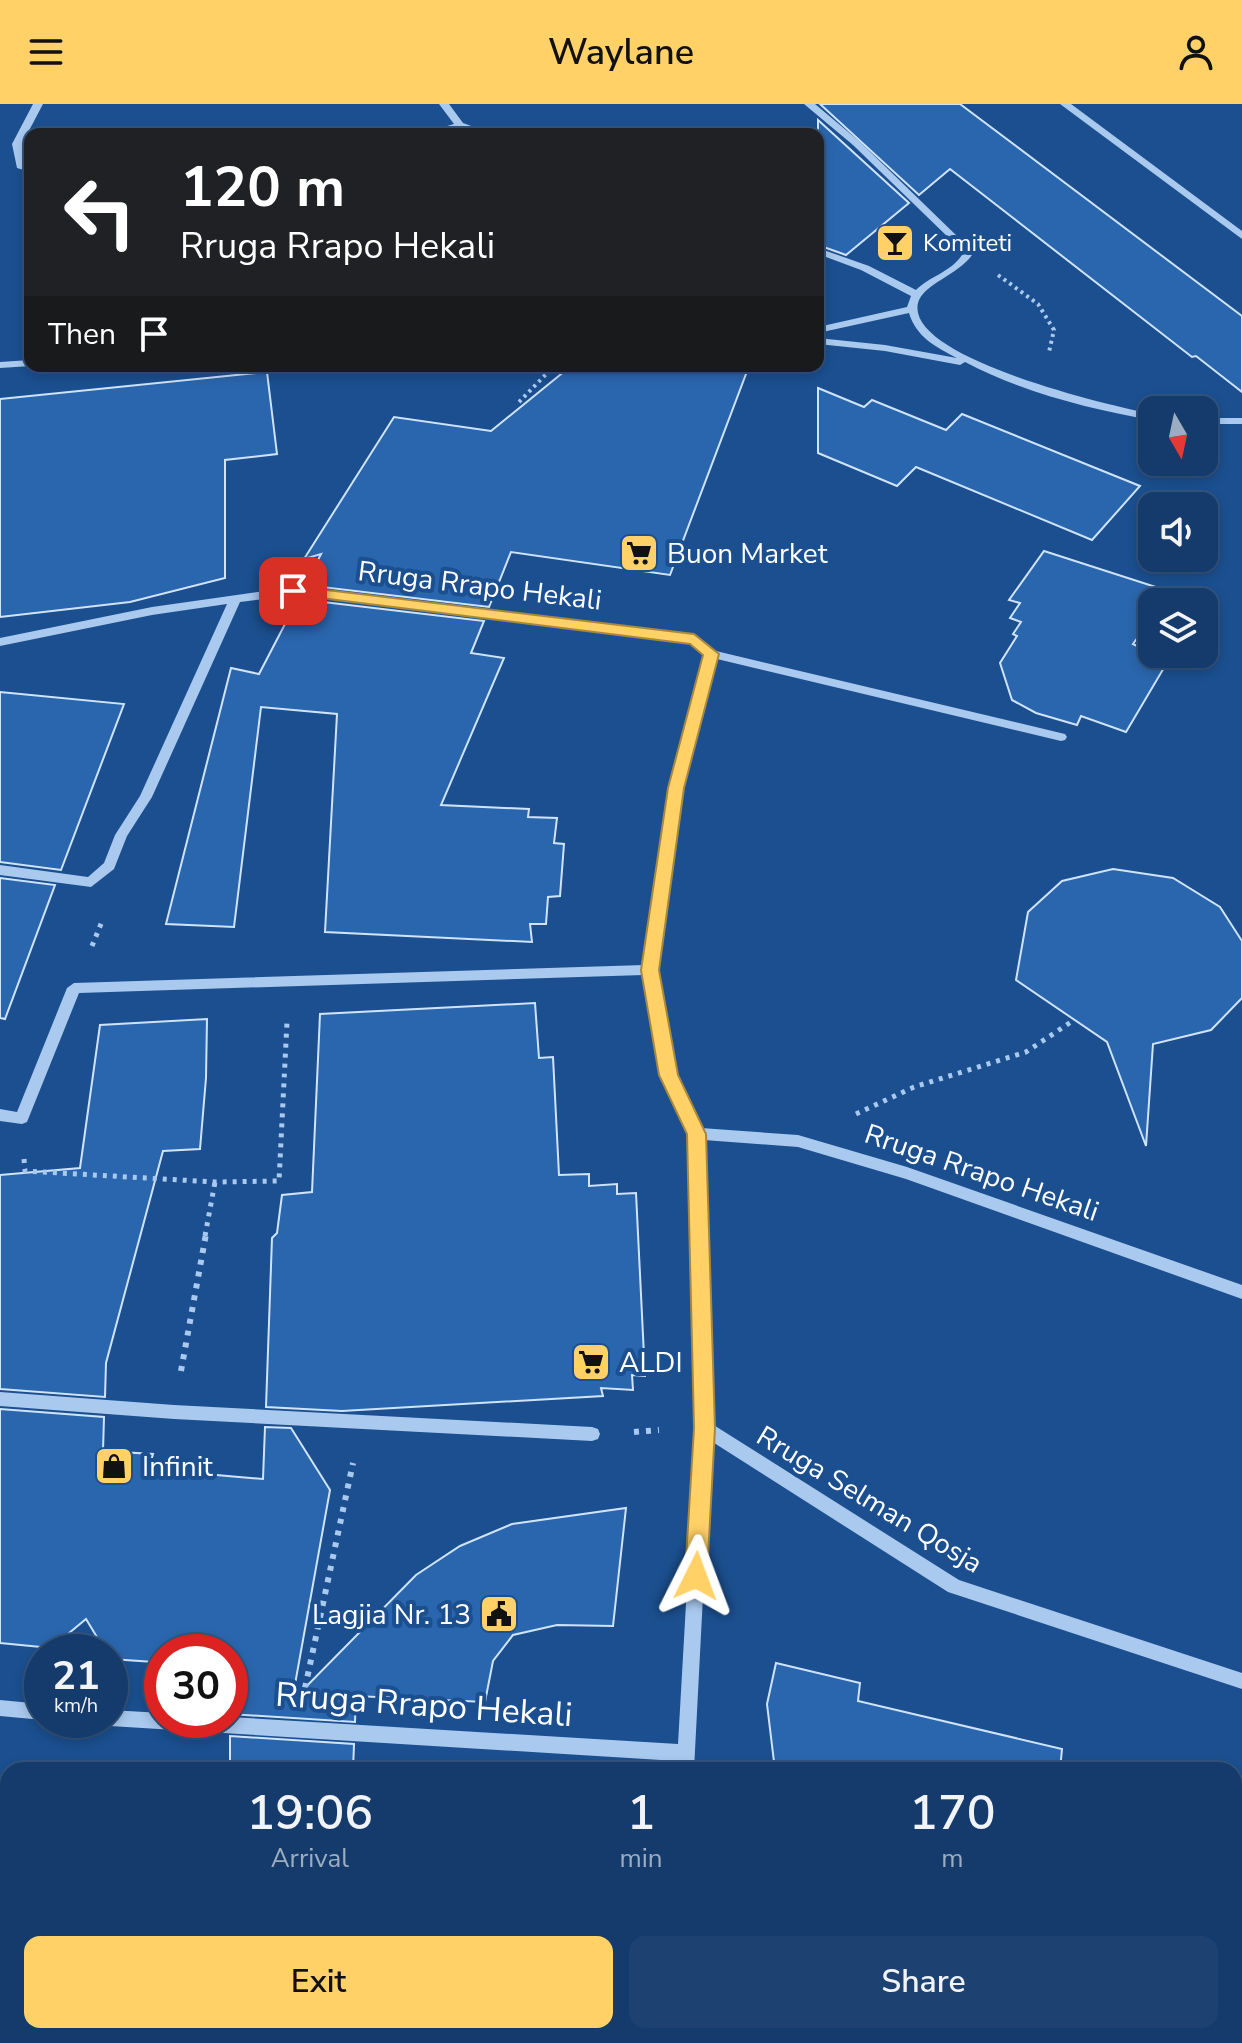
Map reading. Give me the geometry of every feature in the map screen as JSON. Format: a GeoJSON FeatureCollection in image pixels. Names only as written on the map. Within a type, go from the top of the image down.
{"type":"FeatureCollection","features":[{"type":"Feature","properties":{"kind":"street"},"geometry":{"type":"LineString","coordinates":[[25,128],[38,104]]}},
{"type":"Feature","properties":{"kind":"street"},"geometry":{"type":"LineString","coordinates":[[444,104],[460,125]]}},
{"type":"Feature","properties":{"kind":"street"},"geometry":{"type":"LineString","coordinates":[[809,104],[856,143],[955,239],[967,255],[962,265],[923,286],[916,294],[911,309],[921,332],[938,345],[989,368],[1089,404],[1138,415]]}},
{"type":"Feature","properties":{"kind":"street"},"geometry":{"type":"LineString","coordinates":[[1065,104],[1242,236]]}},
{"type":"Feature","properties":{"kind":"street"},"geometry":{"type":"LineString","coordinates":[[448,128],[460,125],[469,128]]}},
{"type":"Feature","properties":{"kind":"street"},"geometry":{"type":"LineString","coordinates":[[24,131],[17,144],[24,168]]}},
{"type":"Feature","properties":{"kind":"street"},"geometry":{"type":"LineString","coordinates":[[824,253],[865,268],[916,294]]}},
{"type":"Feature","properties":{"kind":"street"},"geometry":{"type":"LineString","coordinates":[[824,329],[911,309]]}},
{"type":"Feature","properties":{"kind":"street"},"geometry":{"type":"LineString","coordinates":[[824,342],[885,348],[989,368]]}},
{"type":"Feature","properties":{"kind":"street"},"geometry":{"type":"LineString","coordinates":[[0,365],[24,363]]}},
{"type":"Feature","properties":{"kind":"street"},"geometry":{"type":"LineString","coordinates":[[1218,421],[1242,421]]}},
{"type":"Feature","properties":{"kind":"street","name":"Rruga Rrapo Hekali"},"geometry":{"type":"LineString","coordinates":[[0,642],[152,611],[293,591],[694,639],[712,654],[1061,737]]}},
{"type":"Feature","properties":{"kind":"street"},"geometry":{"type":"LineString","coordinates":[[0,870],[91,882],[109,866],[121,835],[146,797],[236,598]]}},
{"type":"Feature","properties":{"kind":"street","name":"Rruga Rrapo Hekali"},"geometry":{"type":"LineString","coordinates":[[128,1719],[298,1728],[686,1761],[704,1428],[697,1134],[668,1075],[650,970],[676,788],[712,654]]}},
{"type":"Feature","properties":{"kind":"street"},"geometry":{"type":"LineString","coordinates":[[0,1115],[22,1118],[74,988],[650,970]]}},
{"type":"Feature","properties":{"kind":"street","name":"Rruga Rrapo Hekali"},"geometry":{"type":"LineString","coordinates":[[697,1134],[798,1141],[907,1173],[1242,1292]]}},
{"type":"Feature","properties":{"kind":"street"},"geometry":{"type":"LineString","coordinates":[[0,1399],[592,1434]]}},
{"type":"Feature","properties":{"kind":"street","name":"Rruga Selman Qosja"},"geometry":{"type":"LineString","coordinates":[[704,1428],[954,1586],[1242,1681]]}},
{"type":"Feature","properties":{"kind":"street"},"geometry":{"type":"LineString","coordinates":[[0,1708],[24,1710]]}},
{"type":"Feature","properties":{"kind":"path"},"geometry":{"type":"LineString","coordinates":[[967,255],[1038,304],[1054,330],[1049,352]]}},
{"type":"Feature","properties":{"kind":"path"},"geometry":{"type":"LineString","coordinates":[[519,402],[548,372]]}},
{"type":"Feature","properties":{"kind":"path"},"geometry":{"type":"LineString","coordinates":[[74,988],[104,916]]}},
{"type":"Feature","properties":{"kind":"path"},"geometry":{"type":"LineString","coordinates":[[25,1171],[215,1182],[279,1181],[289,981]]}},
{"type":"Feature","properties":{"kind":"path"},"geometry":{"type":"LineString","coordinates":[[914,1087],[1026,1052],[1074,1020]]}},
{"type":"Feature","properties":{"kind":"path"},"geometry":{"type":"LineString","coordinates":[[190,1321],[215,1182]]}},
{"type":"Feature","properties":{"kind":"path"},"geometry":{"type":"LineString","coordinates":[[298,1728],[318,1615],[362,1422]]}},
{"type":"Feature","properties":{"kind":"path"},"geometry":{"type":"LineString","coordinates":[[592,1434],[704,1428]]}},
{"type":"Feature","properties":{"kind":"building"},"geometry":{"type":"Polygon","coordinates":[[[820,104],[960,104],[1242,316],[1242,392],[1196,356],[1192,357],[950,169],[919,195],[820,104]]]}},
{"type":"Feature","properties":{"kind":"building"},"geometry":{"type":"Polygon","coordinates":[[[818,120],[909,203],[846,255],[824,247],[824,128],[818,128],[818,120]]]}},
{"type":"Feature","properties":{"kind":"building"},"geometry":{"type":"Polygon","coordinates":[[[267,372],[277,454],[225,460],[225,578],[130,602],[0,617],[0,399],[267,372]]]}},
{"type":"Feature","properties":{"kind":"building"},"geometry":{"type":"Polygon","coordinates":[[[564,372],[747,372],[670,575],[511,552],[489,607],[305,585],[321,554],[304,559],[394,417],[491,431],[564,372]]]}},
{"type":"Feature","properties":{"kind":"building"},"geometry":{"type":"Polygon","coordinates":[[[818,388],[864,407],[872,400],[946,430],[962,414],[1140,486],[1092,540],[916,467],[897,486],[818,453],[818,388]]]}},
{"type":"Feature","properties":{"kind":"building"},"geometry":{"type":"Polygon","coordinates":[[[1044,551],[1159,588],[1138,588],[1138,637],[1133,644],[1138,646],[1138,668],[1164,668],[1126,732],[1081,716],[1077,725],[1036,713],[1012,700],[1000,663],[1017,636],[1013,634],[1021,622],[1010,618],[1020,603],[1009,600],[1044,551]]]}},
{"type":"Feature","properties":{"kind":"building"},"geometry":{"type":"Polygon","coordinates":[[[298,599],[484,621],[471,653],[504,658],[441,805],[529,809],[528,817],[557,818],[554,843],[564,844],[560,896],[548,897],[546,924],[530,924],[532,942],[325,932],[337,714],[261,707],[234,927],[166,924],[231,668],[259,674],[298,599]]]}},
{"type":"Feature","properties":{"kind":"building"},"geometry":{"type":"Polygon","coordinates":[[[0,692],[124,704],[61,870],[0,862],[0,692]]]}},
{"type":"Feature","properties":{"kind":"building"},"geometry":{"type":"Polygon","coordinates":[[[1113,869],[1173,878],[1220,907],[1242,941],[1242,998],[1211,1030],[1153,1044],[1146,1146],[1107,1042],[1016,980],[1028,912],[1062,881],[1113,869]]]}},
{"type":"Feature","properties":{"kind":"building"},"geometry":{"type":"Polygon","coordinates":[[[0,878],[55,885],[5,1019],[0,1018],[0,878]]]}},
{"type":"Feature","properties":{"kind":"building"},"geometry":{"type":"Polygon","coordinates":[[[535,1003],[539,1058],[553,1057],[559,1175],[589,1174],[589,1186],[617,1184],[617,1194],[636,1193],[645,1376],[632,1375],[633,1390],[601,1388],[603,1396],[342,1411],[266,1407],[272,1238],[277,1233],[282,1195],[312,1192],[320,1014],[535,1003]]]}},
{"type":"Feature","properties":{"kind":"building"},"geometry":{"type":"Polygon","coordinates":[[[207,1019],[200,1149],[163,1151],[106,1363],[105,1397],[0,1389],[0,1175],[80,1168],[100,1025],[207,1019]]]}},
{"type":"Feature","properties":{"kind":"building"},"geometry":{"type":"Polygon","coordinates":[[[0,1409],[104,1417],[103,1451],[153,1454],[149,1469],[263,1479],[265,1427],[291,1428],[330,1490],[292,1701],[416,1575],[460,1546],[512,1524],[626,1508],[613,1626],[557,1625],[513,1635],[493,1661],[485,1702],[356,1696],[355,1722],[248,1715],[248,1634],[144,1634],[144,1661],[128,1660],[128,1634],[95,1634],[86,1619],[68,1634],[24,1634],[24,1645],[0,1643],[0,1409]]]}},
{"type":"Feature","properties":{"kind":"building"},"geometry":{"type":"Polygon","coordinates":[[[776,1663],[860,1683],[858,1701],[1062,1749],[1061,1762],[774,1762],[767,1704],[776,1663]]]}},
{"type":"Feature","properties":{"kind":"building"},"geometry":{"type":"Polygon","coordinates":[[[230,1738],[354,1744],[353,1762],[230,1762],[230,1738]]]}},
{"type":"Feature","properties":{"kind":"place","name":"Komiteti"},"geometry":{"type":"Point","coordinates":[895,243]}},
{"type":"Feature","properties":{"kind":"place","name":"Buon Market"},"geometry":{"type":"Point","coordinates":[639,553]}},
{"type":"Feature","properties":{"kind":"place","name":"ALDI"},"geometry":{"type":"Point","coordinates":[591,1362]}},
{"type":"Feature","properties":{"kind":"place","name":"Infinit"},"geometry":{"type":"Point","coordinates":[114,1466]}},
{"type":"Feature","properties":{"kind":"place","name":"Lagjia Nr. 13"},"geometry":{"type":"Point","coordinates":[499,1614]}},
{"type":"Feature","properties":{"kind":"route"},"geometry":{"type":"LineString","coordinates":[[293,591],[694,639],[712,654],[676,788],[650,970],[668,1075],[697,1134],[704,1428],[696,1576]]}}]}
